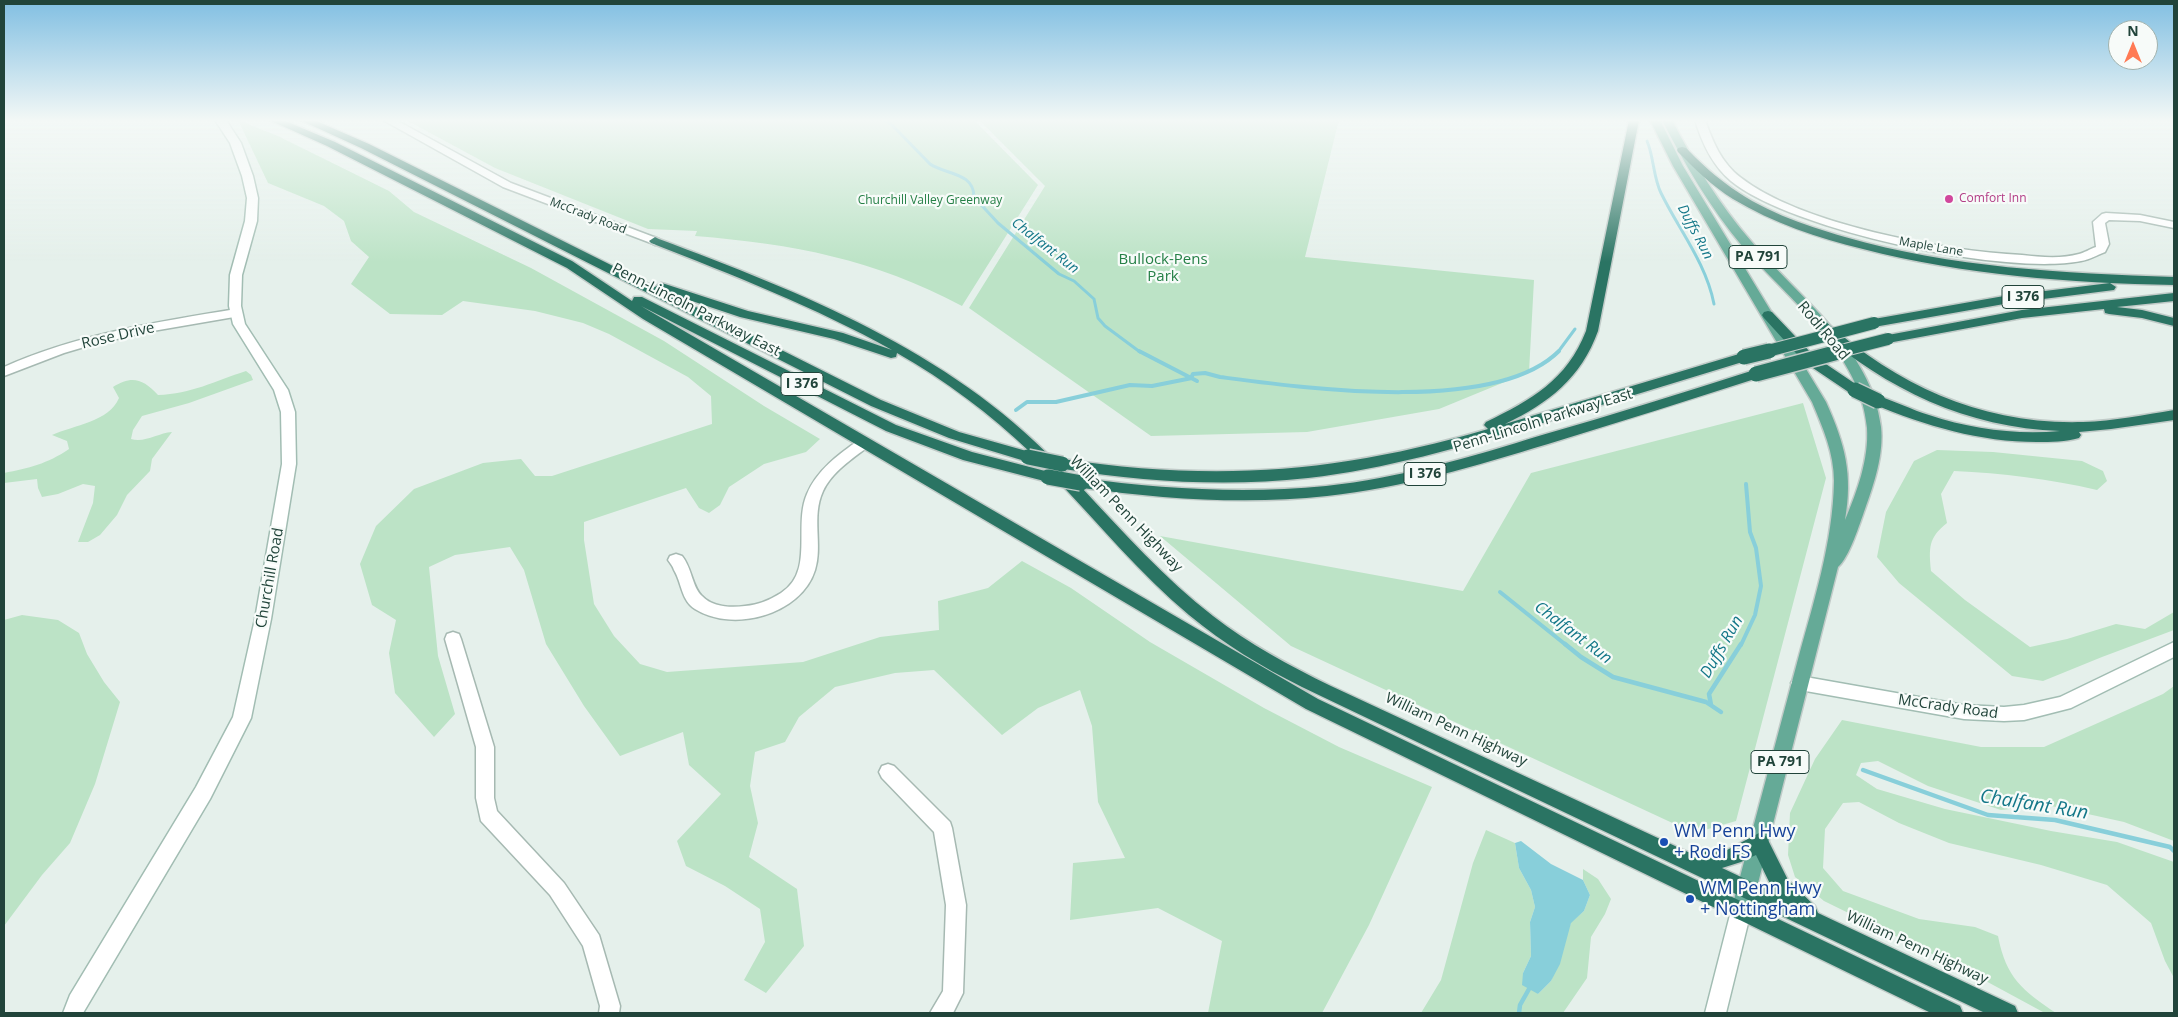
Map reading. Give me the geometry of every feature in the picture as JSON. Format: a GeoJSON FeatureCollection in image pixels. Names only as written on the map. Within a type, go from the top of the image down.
{"type":"FeatureCollection","features":[{"type":"Feature","properties":{"kind":"highway","name":"Penn-Lincoln Parkway East"},"geometry":{"type":"LineString","coordinates":[[377,167],[891,428],[968,456],[1048,477],[1154,492],[1223,495],[1298,493],[1378,484],[1461,465],[1800,361],[1888,339],[1976,322],[2068,308],[2174,297]]}},
{"type":"Feature","properties":{"kind":"highway","name":"Penn-Lincoln Parkway East"},"geometry":{"type":"LineString","coordinates":[[408,167],[904,416],[954,436],[1028,456],[1062,464],[1156,476],[1213,478],[1266,476],[1359,466],[1445,447],[1744,357],[1874,323],[2022,297],[2174,282]]}},
{"type":"Feature","properties":{"kind":"highway"},"geometry":{"type":"LineString","coordinates":[[1445,447],[1528,406],[1553,389],[1579,360],[1592,331],[1625,167]]}},
{"type":"Feature","properties":{"kind":"highway"},"geometry":{"type":"LineString","coordinates":[[1701,167],[1714,180],[1756,208],[1806,229],[1860,246],[1923,260],[1993,271],[2061,277],[2174,282]]}},
{"type":"Feature","properties":{"kind":"highway"},"geometry":{"type":"LineString","coordinates":[[655,241],[768,285],[818,308],[897,348],[954,383]]}},
{"type":"Feature","properties":{"kind":"highway"},"geometry":{"type":"LineString","coordinates":[[568,264],[647,316],[1312,704],[1740,912],[1953,1013]]}},
{"type":"Feature","properties":{"kind":"highway"},"geometry":{"type":"LineString","coordinates":[[639,284],[666,288],[744,314],[853,340],[904,359],[954,383]]}},
{"type":"Feature","properties":{"kind":"highway"},"geometry":{"type":"LineString","coordinates":[[2068,308],[2132,312],[2174,322]]}},
{"type":"Feature","properties":{"kind":"highway"},"geometry":{"type":"LineString","coordinates":[[1768,315],[1809,358],[1855,390],[1906,413],[1950,427],[2024,438],[2062,437],[2174,423]]}},
{"type":"Feature","properties":{"kind":"highway"},"geometry":{"type":"LineString","coordinates":[[1822,326],[1859,358],[1892,378],[1936,400],[1989,416],[2024,423],[2071,427],[2174,415]]}},
{"type":"Feature","properties":{"kind":"highway","name":"William Penn Highway"},"geometry":{"type":"LineString","coordinates":[[954,383],[990,409],[1024,439],[1171,590],[1193,609],[1250,650],[1316,686],[2008,1013]]}},
{"type":"Feature","properties":{"kind":"highway"},"geometry":{"type":"LineString","coordinates":[[1682,859],[1725,860],[1745,852],[1759,842],[1781,886],[1800,907],[1824,926]]}},
{"type":"Feature","properties":{"kind":"main road","name":"Rodi Road"},"geometry":{"type":"LineString","coordinates":[[1679,167],[1819,402],[1831,429],[1839,455],[1841,496],[1829,572],[1740,912]]}},
{"type":"Feature","properties":{"kind":"main road","name":"Rodi Road"},"geometry":{"type":"LineString","coordinates":[[1693,167],[1713,199],[1746,243],[1822,326],[1849,361],[1862,385],[1870,408],[1874,431],[1868,473],[1843,543],[1829,572]]}},
{"type":"Feature","properties":{"kind":"street","name":"Churchill Road"},"geometry":{"type":"LineString","coordinates":[[73,1013],[77,1002],[203,793],[242,718],[273,560],[289,458],[288,412],[281,390],[240,324],[236,313],[233,285],[251,216],[252,193],[244,167]]}},
{"type":"Feature","properties":{"kind":"street","name":"McCrady Road"},"geometry":{"type":"LineString","coordinates":[[475,167],[507,185],[655,241]]}},
{"type":"Feature","properties":{"kind":"street","name":"Maple Lane"},"geometry":{"type":"LineString","coordinates":[[1723,167],[1747,187],[1767,199],[1801,214],[1877,236],[1976,254],[2061,260],[2091,256],[2101,249],[2103,244],[2099,222],[2106,216],[2140,218],[2174,225]]}},
{"type":"Feature","properties":{"kind":"street","name":"Rose Drive"},"geometry":{"type":"LineString","coordinates":[[4,372],[28,360],[84,344],[175,323],[236,313]]}},
{"type":"Feature","properties":{"kind":"street"},"geometry":{"type":"LineString","coordinates":[[676,560],[682,566],[686,583],[694,599],[709,608],[732,613],[755,612],[779,602],[797,588],[806,575],[808,518],[813,495],[818,485],[839,462],[864,443]]}},
{"type":"Feature","properties":{"kind":"street"},"geometry":{"type":"LineString","coordinates":[[453,639],[485,747],[485,798],[488,815],[557,889],[592,942],[610,1006],[609,1013]]}},
{"type":"Feature","properties":{"kind":"street","name":"McCrady Road"},"geometry":{"type":"LineString","coordinates":[[1800,683],[1951,711],[2017,715],[2050,709],[2065,703],[2174,649]]}},
{"type":"Feature","properties":{"kind":"street"},"geometry":{"type":"LineString","coordinates":[[888,772],[943,828],[956,905],[952,993],[941,1013]]}},
{"type":"Feature","properties":{"kind":"street"},"geometry":{"type":"LineString","coordinates":[[1716,1013],[1740,912]]}},
{"type":"Feature","properties":{"kind":"green space"},"geometry":{"type":"Polygon","coordinates":[[[261,167],[341,167],[389,191],[414,212],[531,268],[664,341],[764,406],[820,439],[806,452],[764,464],[729,487],[720,505],[709,513],[699,508],[686,488],[584,522],[584,540],[594,604],[614,636],[640,664],[667,672],[803,662],[880,637],[939,630],[938,601],[988,588],[1022,561],[1071,588],[1150,642],[1264,708],[1339,747],[1432,787],[1369,925],[1322,1013],[1208,1013],[1222,941],[1158,908],[1070,920],[1073,863],[1125,858],[1098,802],[1092,726],[1080,690],[1038,708],[1002,735],[934,670],[895,673],[835,687],[799,717],[785,742],[755,752],[750,786],[758,823],[749,857],[797,889],[804,946],[766,993],[744,980],[765,942],[760,909],[725,886],[686,866],[677,841],[721,794],[689,765],[683,732],[620,756],[584,706],[546,644],[524,570],[510,547],[455,555],[429,567],[438,656],[455,714],[434,737],[395,693],[389,653],[396,620],[372,605],[360,564],[376,526],[414,489],[483,463],[521,459],[535,476],[552,476],[712,424],[711,396],[688,377],[609,334],[583,323],[535,311],[463,301],[442,315],[390,314],[351,284],[369,257],[351,241],[344,221],[324,206],[268,183],[261,167]]]}},
{"type":"Feature","properties":{"kind":"green space","name":"Churchill Valley Greenway"},"geometry":{"type":"Polygon","coordinates":[[[1021,167],[1038,185],[962,306],[897,276],[832,256],[766,244],[695,236],[697,231],[648,229],[495,168],[1021,167]]]}},
{"type":"Feature","properties":{"kind":"green space","name":"Bullock-Pens Park"},"geometry":{"type":"Polygon","coordinates":[[[1026,167],[1327,167],[1305,257],[1534,280],[1529,372],[1439,409],[1307,432],[1151,436],[969,308],[1045,186],[1026,167]]]}},
{"type":"Feature","properties":{"kind":"green space"},"geometry":{"type":"Polygon","coordinates":[[[246,371],[253,380],[189,403],[142,416],[133,430],[131,439],[141,440],[172,432],[152,459],[150,471],[127,495],[117,515],[100,535],[88,542],[78,542],[93,503],[95,486],[83,484],[58,494],[42,497],[37,479],[4,483],[4,473],[38,465],[69,449],[67,441],[52,435],[90,422],[107,412],[119,398],[113,387],[120,383],[137,380],[147,385],[158,395],[170,394],[192,390],[246,371]]]}},
{"type":"Feature","properties":{"kind":"green space"},"geometry":{"type":"Polygon","coordinates":[[[1803,403],[1826,478],[1736,821],[1694,833],[1291,646],[1160,536],[1463,591],[1531,473],[1803,403]]]}},
{"type":"Feature","properties":{"kind":"green space"},"geometry":{"type":"Polygon","coordinates":[[[1937,450],[1993,452],[2082,461],[2103,471],[2107,481],[2097,490],[2026,477],[1954,471],[1941,494],[1947,523],[1936,534],[1931,544],[1931,571],[1965,600],[2030,647],[2067,639],[2116,624],[2145,629],[2174,612],[2174,630],[2043,681],[2012,676],[1899,583],[1877,557],[1886,512],[1914,461],[1937,450]]]}},
{"type":"Feature","properties":{"kind":"green space"},"geometry":{"type":"Polygon","coordinates":[[[22,615],[58,620],[79,633],[87,654],[104,682],[120,702],[95,784],[70,843],[42,875],[4,926],[4,620],[22,615]]]}},
{"type":"Feature","properties":{"kind":"green space"},"geometry":{"type":"Polygon","coordinates":[[[2174,686],[2174,841],[2124,822],[2047,805],[2001,810],[1928,786],[1878,761],[1861,763],[1856,775],[1877,789],[1945,809],[2051,831],[2117,842],[2174,862],[2174,978],[2165,961],[2151,923],[2107,885],[2041,865],[1949,843],[1899,823],[1859,802],[1843,803],[1825,829],[1823,868],[1843,891],[1919,919],[1975,927],[1998,936],[2001,950],[2011,973],[2034,998],[2056,1013],[2043,1012],[1971,973],[1824,901],[1795,877],[1788,855],[1790,813],[1815,759],[1842,720],[1981,747],[2044,747],[2163,694],[2174,686]]]}},
{"type":"Feature","properties":{"kind":"green space"},"geometry":{"type":"Polygon","coordinates":[[[1486,830],[1515,843],[1519,868],[1531,890],[1535,907],[1530,922],[1531,956],[1523,973],[1538,994],[1551,981],[1571,922],[1584,911],[1590,895],[1583,880],[1583,869],[1598,879],[1611,899],[1605,914],[1591,937],[1587,978],[1563,1013],[1421,1013],[1441,980],[1473,863],[1486,830]]]}},
{"type":"Feature","properties":{"kind":"water"},"geometry":{"type":"Polygon","coordinates":[[[1521,841],[1551,864],[1583,880],[1590,895],[1584,911],[1571,923],[1560,964],[1551,981],[1538,994],[1522,985],[1523,973],[1531,956],[1530,922],[1535,907],[1531,890],[1519,868],[1515,843],[1521,841]]]}},
{"type":"Feature","properties":{"kind":"waterway","name":"Chalfant Run"},"geometry":{"type":"LineString","coordinates":[[935,167],[964,178],[973,189],[974,197],[998,223],[1059,274],[1074,281],[1094,299],[1098,318],[1105,326],[1140,352]]}},
{"type":"Feature","properties":{"kind":"waterway","name":"Duffs Run"},"geometry":{"type":"LineString","coordinates":[[1654,167],[1658,187],[1705,275],[1714,304]]}},
{"type":"Feature","properties":{"kind":"waterway"},"geometry":{"type":"LineString","coordinates":[[1558,351],[1575,329]]}},
{"type":"Feature","properties":{"kind":"waterway","name":"Chalfant Run"},"geometry":{"type":"LineString","coordinates":[[1139,351],[1191,378]]}},
{"type":"Feature","properties":{"kind":"waterway"},"geometry":{"type":"LineString","coordinates":[[1191,378],[1193,374],[1205,373],[1220,377],[1299,387],[1397,392],[1446,390],[1491,384],[1530,371],[1558,351]]}},
{"type":"Feature","properties":{"kind":"waterway"},"geometry":{"type":"LineString","coordinates":[[1016,410],[1027,402],[1056,402],[1130,385],[1152,386],[1191,378]]}},
{"type":"Feature","properties":{"kind":"waterway","name":"Chalfant Run"},"geometry":{"type":"LineString","coordinates":[[1191,378],[1197,381]]}},
{"type":"Feature","properties":{"kind":"waterway","name":"Duffs Run"},"geometry":{"type":"LineString","coordinates":[[1741,645],[1755,615],[1761,586],[1756,548],[1750,532],[1746,484]]}},
{"type":"Feature","properties":{"kind":"waterway","name":"Chalfant Run"},"geometry":{"type":"LineString","coordinates":[[1500,592],[1566,645]]}},
{"type":"Feature","properties":{"kind":"waterway","name":"Chalfant Run"},"geometry":{"type":"LineString","coordinates":[[1565,644],[1581,657],[1613,677],[1706,702],[1721,712]]}},
{"type":"Feature","properties":{"kind":"waterway","name":"Duffs Run"},"geometry":{"type":"LineString","coordinates":[[1711,705],[1709,694],[1741,644]]}},
{"type":"Feature","properties":{"kind":"waterway","name":"Chalfant Run"},"geometry":{"type":"LineString","coordinates":[[1863,770],[1988,815],[2055,820],[2170,847],[2174,851]]}},
{"type":"Feature","properties":{"kind":"waterway"},"geometry":{"type":"LineString","coordinates":[[1519,1013],[1520,1005],[1529,989]]}},
{"type":"Feature","properties":{"kind":"place","name":"Comfort Inn"},"geometry":{"type":"Point","coordinates":[1949,199]}},
{"type":"Feature","properties":{"kind":"place","name":"WM Penn Hwy + Rodi FS"},"geometry":{"type":"Point","coordinates":[1664,842]}},
{"type":"Feature","properties":{"kind":"place","name":"WM Penn Hwy + Nottingham"},"geometry":{"type":"Point","coordinates":[1690,899]}}]}
